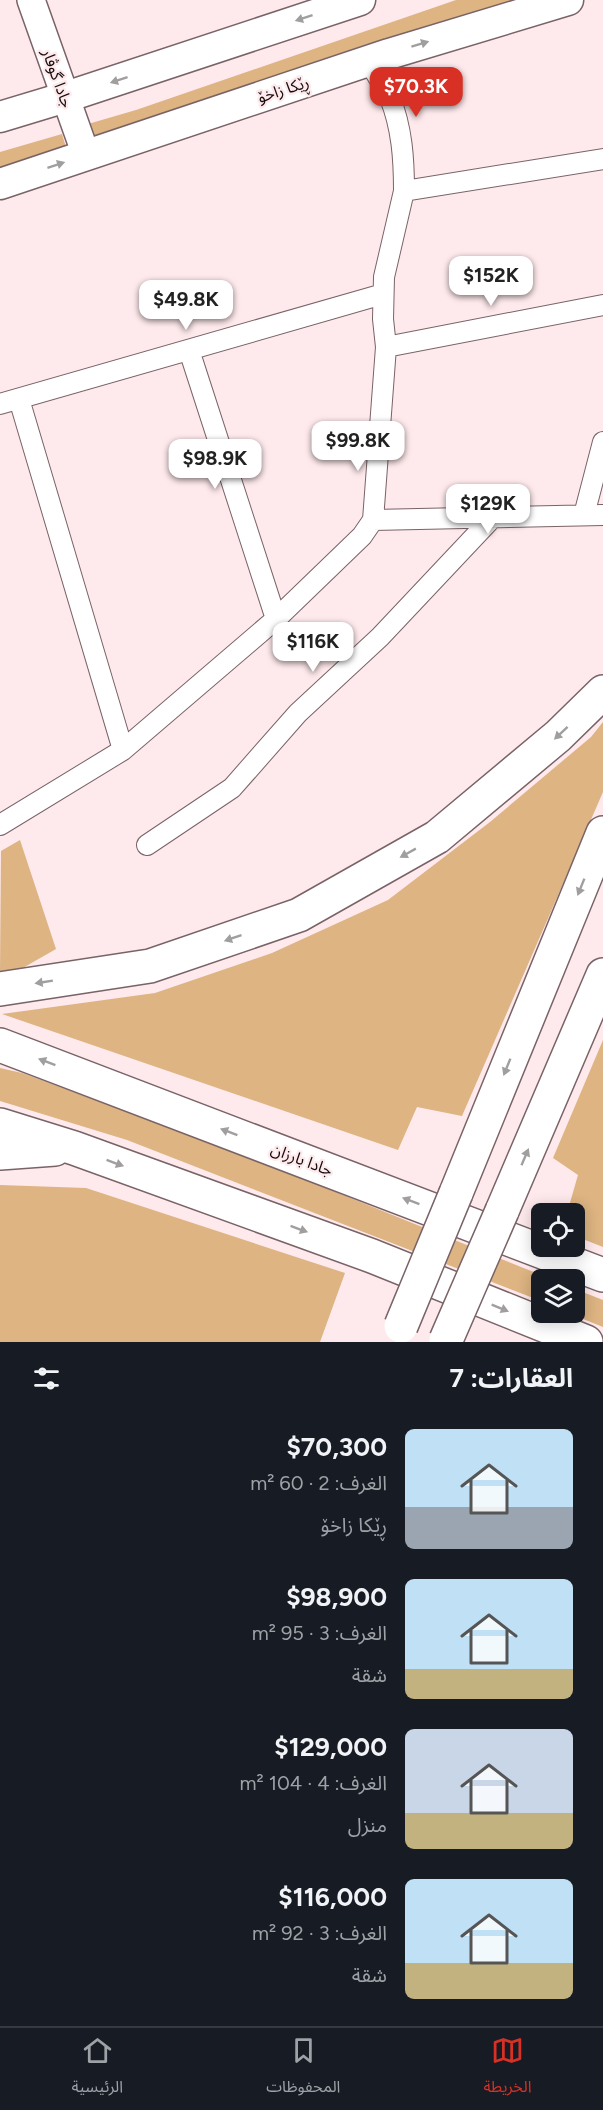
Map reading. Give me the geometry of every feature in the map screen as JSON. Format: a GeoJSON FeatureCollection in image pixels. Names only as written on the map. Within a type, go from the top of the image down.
{"type":"FeatureCollection","features":[{"type":"Feature","properties":{"kind":"highway"},"geometry":{"type":"LineString","coordinates":[[0,989],[150,966],[299,915],[437,837],[558,736],[603,692]]}},
{"type":"Feature","properties":{"kind":"highway"},"geometry":{"type":"LineString","coordinates":[[397,1334],[603,833]]}},
{"type":"Feature","properties":{"kind":"highway"},"geometry":{"type":"LineString","coordinates":[[446,1341],[603,975]]}},
{"type":"Feature","properties":{"kind":"highway","name":"جادا بارزان"},"geometry":{"type":"LineString","coordinates":[[0,1045],[603,1275]]}},
{"type":"Feature","properties":{"kind":"highway"},"geometry":{"type":"LineString","coordinates":[[0,1125],[74,1148],[372,1256],[586,1342]]}},
{"type":"Feature","properties":{"kind":"highway"},"geometry":{"type":"LineString","coordinates":[[0,1153],[74,1148]]}},
{"type":"Feature","properties":{"kind":"main road"},"geometry":{"type":"LineString","coordinates":[[0,117],[360,0]]}},
{"type":"Feature","properties":{"kind":"main road","name":"ڕێکا زاخۆ"},"geometry":{"type":"LineString","coordinates":[[0,184],[369,61],[568,0]]}},
{"type":"Feature","properties":{"kind":"street","name":"جادا گوڤار"},"geometry":{"type":"LineString","coordinates":[[32,0],[86,155]]}},
{"type":"Feature","properties":{"kind":"street"},"geometry":{"type":"LineString","coordinates":[[0,825],[123,750],[276,619],[362,536],[373,520],[386,347],[384,277],[404,191],[405,159],[399,127],[389,97],[369,61]]}},
{"type":"Feature","properties":{"kind":"street"},"geometry":{"type":"LineString","coordinates":[[404,191],[603,159]]}},
{"type":"Feature","properties":{"kind":"street"},"geometry":{"type":"LineString","coordinates":[[123,750],[9,402],[383,294]]}},
{"type":"Feature","properties":{"kind":"street"},"geometry":{"type":"LineString","coordinates":[[386,347],[603,305]]}},
{"type":"Feature","properties":{"kind":"street"},"geometry":{"type":"LineString","coordinates":[[189,350],[276,619]]}},
{"type":"Feature","properties":{"kind":"street"},"geometry":{"type":"LineString","coordinates":[[373,520],[594,515],[603,442]]}},
{"type":"Feature","properties":{"kind":"street"},"geometry":{"type":"LineString","coordinates":[[147,845],[232,788],[298,713],[380,636],[494,516]]}},
{"type":"Feature","properties":{"kind":"shaded area"},"geometry":{"type":"Polygon","coordinates":[[[456,0],[529,0],[98,147],[88,124],[136,110],[456,0]]]}},
{"type":"Feature","properties":{"kind":"shaded area"},"geometry":{"type":"Polygon","coordinates":[[[62,134],[68,154],[0,179],[0,152],[62,134]]]}},
{"type":"Feature","properties":{"kind":"shaded area"},"geometry":{"type":"Polygon","coordinates":[[[603,722],[603,792],[462,1116],[417,1107],[398,1150],[2,1014],[155,993],[272,953],[388,900],[490,822],[591,737],[603,722]]]}},
{"type":"Feature","properties":{"kind":"shaded area"},"geometry":{"type":"Polygon","coordinates":[[[20,840],[56,949],[14,973],[0,972],[1,851],[20,840]]]}},
{"type":"Feature","properties":{"kind":"shaded area"},"geometry":{"type":"Polygon","coordinates":[[[603,1040],[603,1247],[585,1240],[585,1203],[570,1203],[578,1175],[553,1158],[603,1040]]]}},
{"type":"Feature","properties":{"kind":"shaded area"},"geometry":{"type":"Polygon","coordinates":[[[0,1068],[22,1073],[224,1147],[531,1271],[531,1297],[127,1140],[0,1101],[0,1068]]]}},
{"type":"Feature","properties":{"kind":"shaded area"},"geometry":{"type":"Polygon","coordinates":[[[0,1185],[86,1188],[345,1273],[320,1342],[0,1342],[0,1185]]]}},
{"type":"Feature","properties":{"kind":"shaded area"},"geometry":{"type":"Polygon","coordinates":[[[585,1293],[603,1300],[603,1327],[585,1320],[585,1293]]]}}]}
